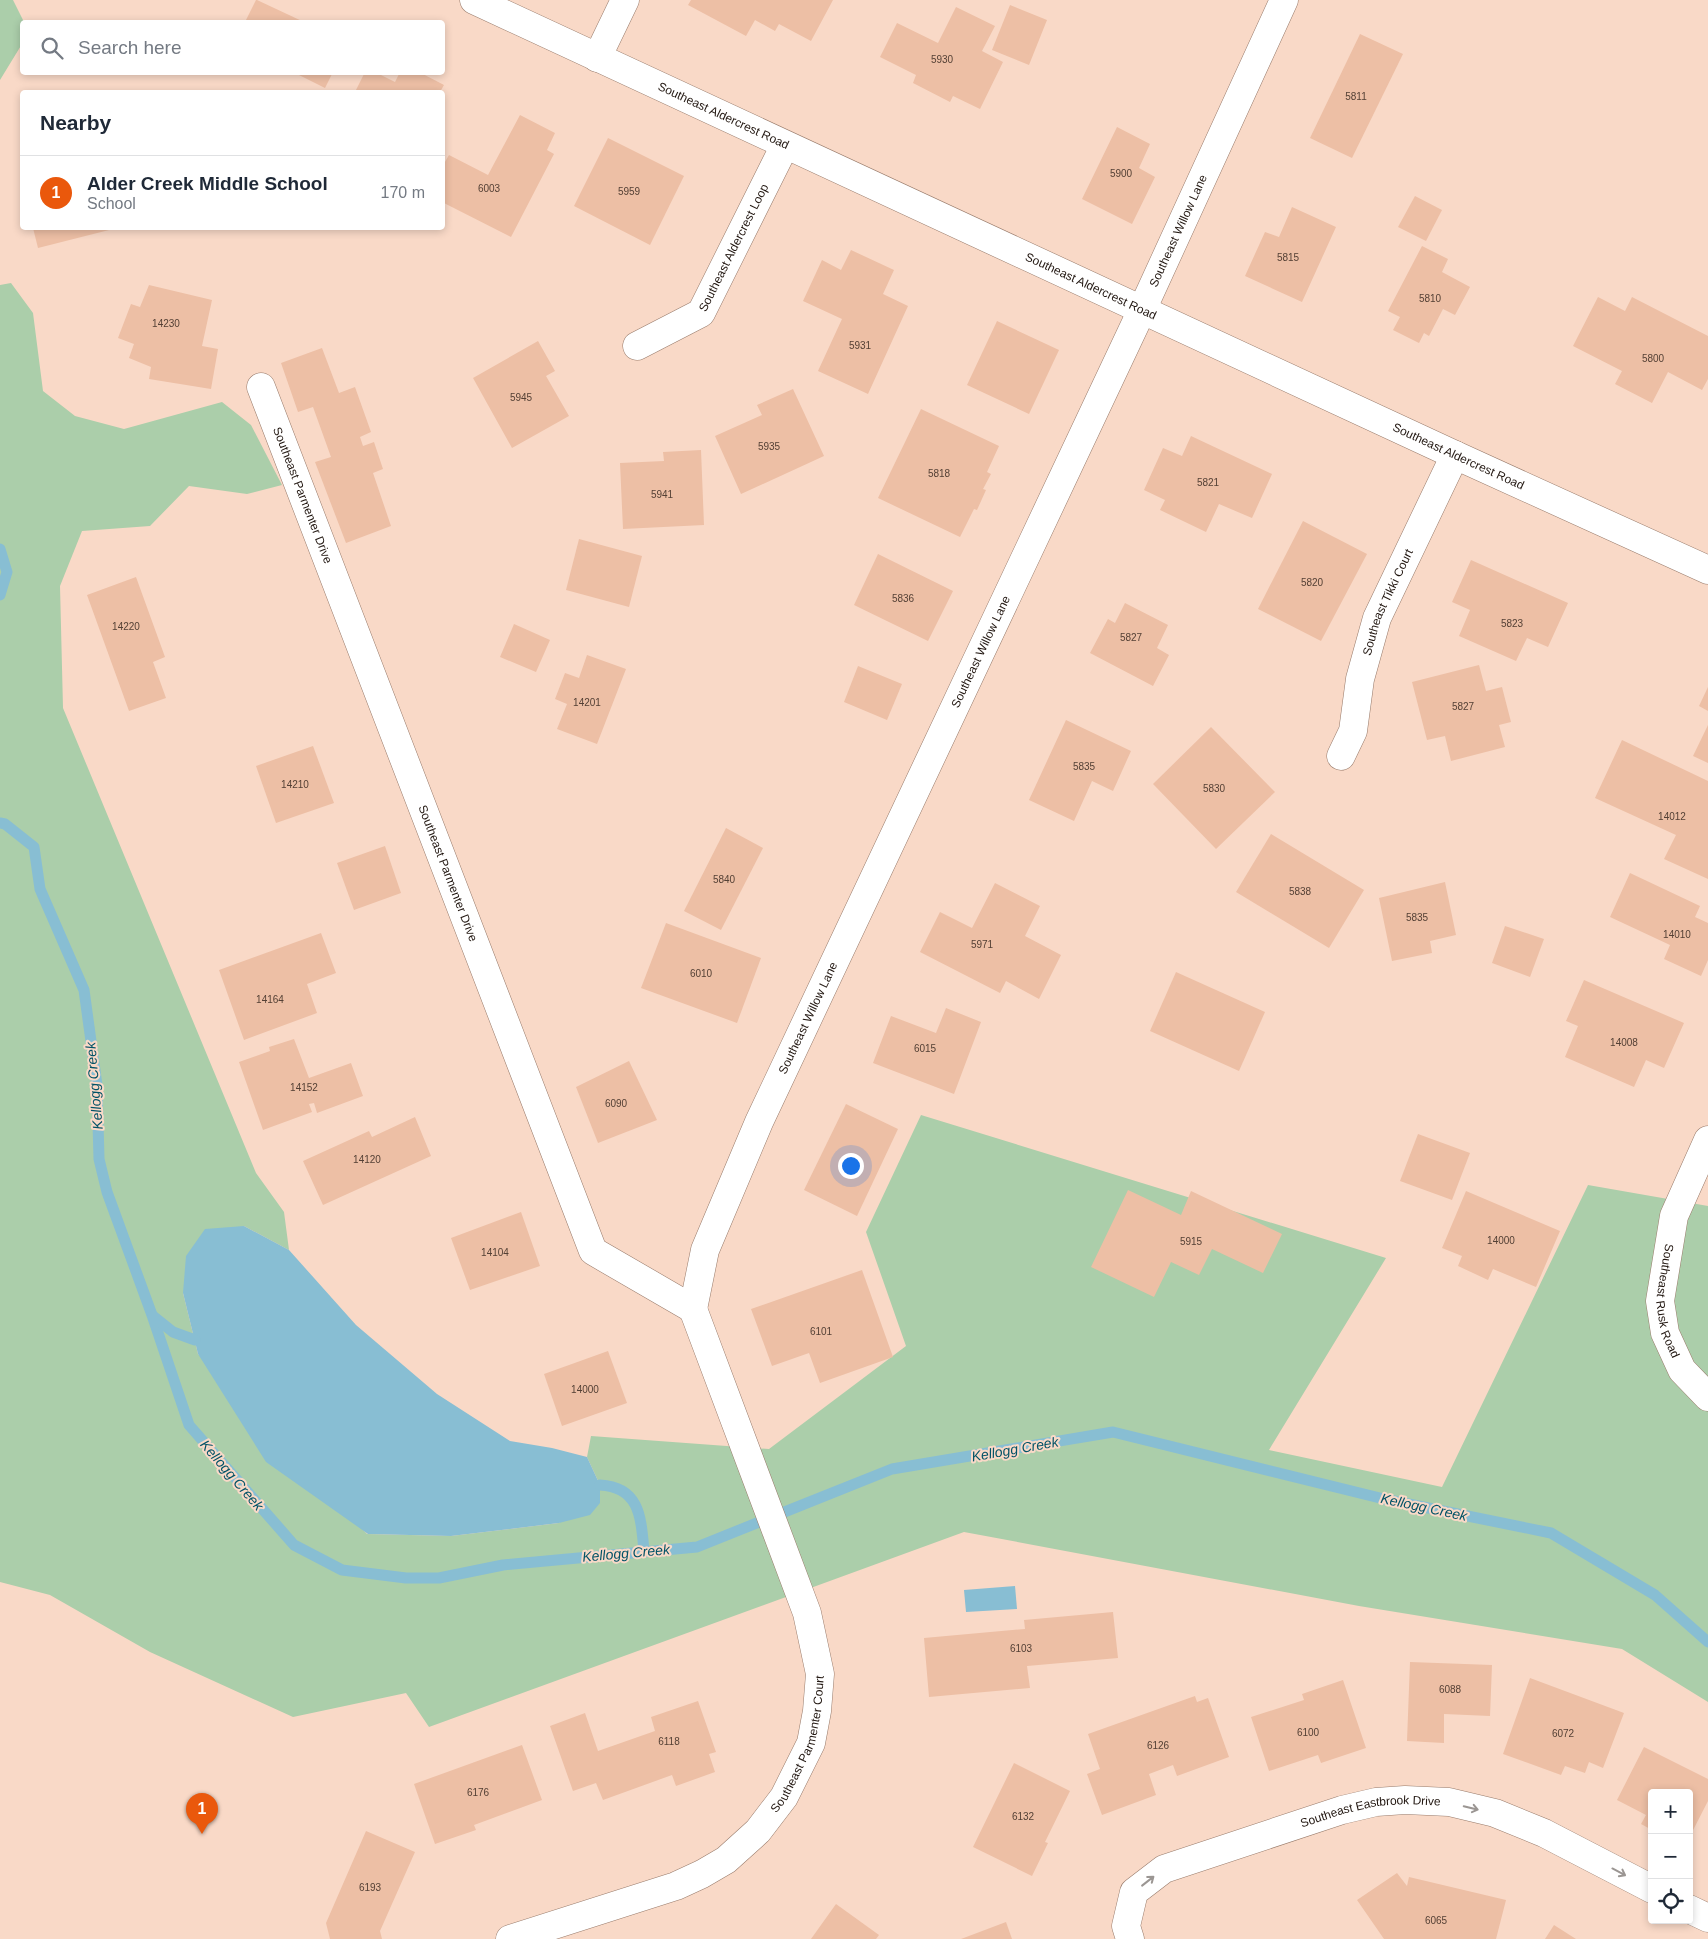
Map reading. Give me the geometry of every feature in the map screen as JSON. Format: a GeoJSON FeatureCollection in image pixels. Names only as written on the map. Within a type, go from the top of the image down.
{"type":"FeatureCollection","features":[{"type":"Feature","properties":{"kind":"street","name":"Southeast Aldercrest Road"},"geometry":{"type":"LineString","coordinates":[[474,0],[1455,455],[1708,570]]}},
{"type":"Feature","properties":{"kind":"street"},"geometry":{"type":"LineString","coordinates":[[597,58],[625,0]]}},
{"type":"Feature","properties":{"kind":"street","name":"Southeast Willow Lane"},"geometry":{"type":"LineString","coordinates":[[693,1309],[705,1250],[759,1122],[1142,310],[1284,0]]}},
{"type":"Feature","properties":{"kind":"street","name":"Southeast Aldercrest Loop"},"geometry":{"type":"LineString","coordinates":[[637,346],[701,313],[785,145]]}},
{"type":"Feature","properties":{"kind":"street","name":"Southeast Parmenter Drive"},"geometry":{"type":"LineString","coordinates":[[261,388],[593,1251],[693,1309]]}},
{"type":"Feature","properties":{"kind":"street","name":"Southeast Tikki Court"},"geometry":{"type":"LineString","coordinates":[[1341,756],[1353,731],[1360,679],[1377,618],[1455,455]]}},
{"type":"Feature","properties":{"kind":"street","name":"Southeast Rusk Road"},"geometry":{"type":"LineString","coordinates":[[1708,1140],[1674,1216],[1660,1301],[1665,1333],[1682,1370],[1708,1397]]}},
{"type":"Feature","properties":{"kind":"street","name":"Southeast Parmenter Court"},"geometry":{"type":"LineString","coordinates":[[510,1939],[676,1886],[726,1860],[758,1831],[784,1797],[811,1743],[817,1711],[820,1674],[807,1613],[693,1309]]}},
{"type":"Feature","properties":{"kind":"street","name":"Southeast Eastbrook Drive"},"geometry":{"type":"LineString","coordinates":[[1130,1939],[1126,1926],[1134,1892],[1164,1869],[1342,1810],[1376,1802],[1406,1800],[1449,1802],[1495,1814],[1544,1833],[1648,1887]]}},
{"type":"Feature","properties":{"kind":"street"},"geometry":{"type":"LineString","coordinates":[[1693,1911],[1708,1918]]}},
{"type":"Feature","properties":{"kind":"green space"},"geometry":{"type":"Polygon","coordinates":[[[0,0],[13,0],[23,20],[20,20],[20,47],[0,80],[0,0]]]}},
{"type":"Feature","properties":{"kind":"green space"},"geometry":{"type":"Polygon","coordinates":[[[11,283],[33,313],[43,391],[75,416],[124,429],[222,402],[251,425],[282,485],[247,494],[189,486],[150,526],[82,531],[60,586],[63,708],[256,1173],[284,1212],[289,1250],[244,1226],[183,1293],[198,1354],[367,1534],[451,1536],[559,1523],[600,1485],[587,1457],[591,1436],[769,1449],[906,1346],[866,1232],[921,1115],[1386,1258],[1269,1450],[1442,1487],[1588,1185],[1708,1206],[1708,1702],[1622,1649],[1359,1606],[964,1532],[429,1727],[406,1693],[293,1717],[150,1652],[50,1595],[0,1582],[0,285],[11,283]]]}},
{"type":"Feature","properties":{"kind":"water"},"geometry":{"type":"Polygon","coordinates":[[[244,1226],[289,1250],[356,1325],[437,1394],[510,1441],[552,1448],[587,1457],[600,1485],[600,1503],[590,1515],[559,1523],[451,1536],[368,1534],[266,1462],[198,1354],[183,1293],[186,1256],[205,1229],[244,1226]]]}},
{"type":"Feature","properties":{"kind":"water"},"geometry":{"type":"Polygon","coordinates":[[[1015,1586],[1017,1609],[966,1612],[964,1590],[1015,1586]]]}},
{"type":"Feature","properties":{"kind":"building"},"geometry":{"type":"Polygon","coordinates":[[[257,0],[300,20],[246,20],[257,0]]]}},
{"type":"Feature","properties":{"kind":"building"},"geometry":{"type":"Polygon","coordinates":[[[691,0],[833,0],[811,41],[779,24],[775,31],[755,20],[746,36],[688,5],[691,0]]]}},
{"type":"Feature","properties":{"kind":"building"},"geometry":{"type":"Polygon","coordinates":[[[1010,5],[1047,20],[1029,65],[992,50],[1010,5]]]}},
{"type":"Feature","properties":{"kind":"building"},"geometry":{"type":"Polygon","coordinates":[[[956,7],[995,26],[982,51],[1003,62],[980,109],[953,96],[950,102],[913,83],[916,75],[880,57],[897,23],[938,43],[956,7]]]}},
{"type":"Feature","properties":{"kind":"building"},"geometry":{"type":"Polygon","coordinates":[[[1360,34],[1403,54],[1352,158],[1310,138],[1360,34]]]}},
{"type":"Feature","properties":{"kind":"building"},"geometry":{"type":"Polygon","coordinates":[[[299,75],[332,75],[325,88],[299,75]]]}},
{"type":"Feature","properties":{"kind":"building"},"geometry":{"type":"Polygon","coordinates":[[[364,75],[381,75],[395,82],[398,75],[425,75],[444,85],[441,90],[356,90],[364,75]]]}},
{"type":"Feature","properties":{"kind":"building"},"geometry":{"type":"Polygon","coordinates":[[[520,115],[555,133],[547,150],[554,154],[511,237],[445,204],[445,162],[449,155],[488,175],[520,115]]]}},
{"type":"Feature","properties":{"kind":"building"},"geometry":{"type":"Polygon","coordinates":[[[1117,127],[1150,144],[1139,168],[1155,177],[1132,224],[1082,199],[1117,127]]]}},
{"type":"Feature","properties":{"kind":"building"},"geometry":{"type":"Polygon","coordinates":[[[608,138],[684,176],[650,245],[574,206],[608,138]]]}},
{"type":"Feature","properties":{"kind":"building"},"geometry":{"type":"Polygon","coordinates":[[[1415,196],[1442,210],[1426,241],[1398,227],[1415,196]]]}},
{"type":"Feature","properties":{"kind":"building"},"geometry":{"type":"Polygon","coordinates":[[[1292,207],[1336,227],[1302,302],[1245,276],[1265,232],[1279,237],[1292,207]]]}},
{"type":"Feature","properties":{"kind":"building"},"geometry":{"type":"Polygon","coordinates":[[[34,230],[109,230],[38,248],[34,230]]]}},
{"type":"Feature","properties":{"kind":"building"},"geometry":{"type":"Polygon","coordinates":[[[1422,246],[1448,259],[1442,272],[1470,287],[1455,315],[1443,309],[1429,336],[1424,333],[1419,343],[1393,330],[1400,317],[1388,311],[1422,246]]]}},
{"type":"Feature","properties":{"kind":"building"},"geometry":{"type":"Polygon","coordinates":[[[851,250],[894,270],[883,294],[908,306],[868,394],[818,371],[842,319],[803,301],[822,260],[841,270],[851,250]]]}},
{"type":"Feature","properties":{"kind":"building"},"geometry":{"type":"Polygon","coordinates":[[[149,285],[212,300],[202,346],[218,349],[211,389],[149,379],[151,367],[129,358],[134,344],[118,338],[131,304],[140,307],[149,285]]]}},
{"type":"Feature","properties":{"kind":"building"},"geometry":{"type":"Polygon","coordinates":[[[1598,297],[1625,311],[1632,297],[1708,336],[1708,379],[1702,390],[1668,372],[1652,403],[1615,384],[1622,371],[1573,346],[1598,297]]]}},
{"type":"Feature","properties":{"kind":"building"},"geometry":{"type":"Polygon","coordinates":[[[997,321],[1059,350],[1029,414],[967,385],[997,321]]]}},
{"type":"Feature","properties":{"kind":"building"},"geometry":{"type":"Polygon","coordinates":[[[538,341],[555,371],[546,376],[569,416],[512,448],[473,378],[538,341]]]}},
{"type":"Feature","properties":{"kind":"building"},"geometry":{"type":"Polygon","coordinates":[[[322,348],[339,393],[355,387],[371,432],[360,437],[363,446],[374,442],[383,469],[373,473],[391,526],[346,543],[315,462],[331,457],[313,407],[298,412],[281,363],[322,348]]]}},
{"type":"Feature","properties":{"kind":"building"},"geometry":{"type":"Polygon","coordinates":[[[793,389],[824,456],[741,494],[715,436],[762,415],[757,405],[793,389]]]}},
{"type":"Feature","properties":{"kind":"building"},"geometry":{"type":"Polygon","coordinates":[[[921,409],[999,446],[987,472],[991,474],[983,489],[986,490],[977,510],[974,509],[960,537],[878,498],[921,409]]]}},
{"type":"Feature","properties":{"kind":"building"},"geometry":{"type":"Polygon","coordinates":[[[1191,436],[1272,474],[1252,518],[1219,504],[1206,532],[1160,510],[1165,500],[1144,490],[1163,448],[1182,456],[1191,436]]]}},
{"type":"Feature","properties":{"kind":"building"},"geometry":{"type":"Polygon","coordinates":[[[701,450],[704,525],[623,529],[620,463],[664,461],[663,452],[701,450]]]}},
{"type":"Feature","properties":{"kind":"building"},"geometry":{"type":"Polygon","coordinates":[[[1303,521],[1367,554],[1321,641],[1258,609],[1303,521]]]}},
{"type":"Feature","properties":{"kind":"building"},"geometry":{"type":"Polygon","coordinates":[[[579,539],[642,556],[629,607],[566,590],[579,539]]]}},
{"type":"Feature","properties":{"kind":"building"},"geometry":{"type":"Polygon","coordinates":[[[878,554],[953,591],[928,641],[854,605],[878,554]]]}},
{"type":"Feature","properties":{"kind":"building"},"geometry":{"type":"Polygon","coordinates":[[[1471,560],[1568,603],[1548,647],[1527,638],[1516,661],[1459,636],[1470,610],[1452,602],[1471,560]]]}},
{"type":"Feature","properties":{"kind":"building"},"geometry":{"type":"Polygon","coordinates":[[[136,577],[165,657],[153,662],[166,698],[129,711],[87,595],[136,577]]]}},
{"type":"Feature","properties":{"kind":"building"},"geometry":{"type":"Polygon","coordinates":[[[1125,603],[1168,625],[1157,648],[1169,655],[1153,686],[1090,653],[1108,619],[1115,623],[1125,603]]]}},
{"type":"Feature","properties":{"kind":"building"},"geometry":{"type":"Polygon","coordinates":[[[514,624],[550,640],[536,672],[500,657],[514,624]]]}},
{"type":"Feature","properties":{"kind":"building"},"geometry":{"type":"Polygon","coordinates":[[[587,655],[626,669],[597,744],[557,729],[567,704],[555,699],[565,673],[579,678],[587,655]]]}},
{"type":"Feature","properties":{"kind":"building"},"geometry":{"type":"Polygon","coordinates":[[[1479,665],[1486,691],[1502,687],[1511,722],[1499,725],[1505,747],[1451,761],[1445,736],[1427,740],[1412,682],[1479,665]]]}},
{"type":"Feature","properties":{"kind":"building"},"geometry":{"type":"Polygon","coordinates":[[[858,666],[902,684],[887,720],[844,702],[858,666]]]}},
{"type":"Feature","properties":{"kind":"building"},"geometry":{"type":"Polygon","coordinates":[[[1708,687],[1708,711],[1699,706],[1708,687]]]}},
{"type":"Feature","properties":{"kind":"building"},"geometry":{"type":"Polygon","coordinates":[[[1066,720],[1131,751],[1113,791],[1092,781],[1074,821],[1029,800],[1066,720]]]}},
{"type":"Feature","properties":{"kind":"building"},"geometry":{"type":"Polygon","coordinates":[[[1708,725],[1708,763],[1693,756],[1708,725]]]}},
{"type":"Feature","properties":{"kind":"building"},"geometry":{"type":"Polygon","coordinates":[[[1211,727],[1275,792],[1216,849],[1153,784],[1211,727]]]}},
{"type":"Feature","properties":{"kind":"building"},"geometry":{"type":"Polygon","coordinates":[[[1622,740],[1708,781],[1708,879],[1664,859],[1676,835],[1595,798],[1622,740]]]}},
{"type":"Feature","properties":{"kind":"building"},"geometry":{"type":"Polygon","coordinates":[[[313,746],[334,803],[276,823],[256,766],[313,746]]]}},
{"type":"Feature","properties":{"kind":"building"},"geometry":{"type":"Polygon","coordinates":[[[726,828],[763,848],[721,930],[684,911],[726,828]]]}},
{"type":"Feature","properties":{"kind":"building"},"geometry":{"type":"Polygon","coordinates":[[[1271,834],[1364,890],[1329,948],[1236,892],[1271,834]]]}},
{"type":"Feature","properties":{"kind":"building"},"geometry":{"type":"Polygon","coordinates":[[[385,846],[401,893],[354,910],[337,863],[385,846]]]}},
{"type":"Feature","properties":{"kind":"building"},"geometry":{"type":"Polygon","coordinates":[[[1630,873],[1700,906],[1695,917],[1708,923],[1708,960],[1701,976],[1664,959],[1670,945],[1610,917],[1630,873]]]}},
{"type":"Feature","properties":{"kind":"building"},"geometry":{"type":"Polygon","coordinates":[[[1445,882],[1456,935],[1430,941],[1432,953],[1392,961],[1379,898],[1445,882]]]}},
{"type":"Feature","properties":{"kind":"building"},"geometry":{"type":"Polygon","coordinates":[[[995,883],[1040,906],[1025,936],[1061,955],[1039,999],[1006,981],[1000,993],[920,952],[940,912],[972,928],[995,883]]]}},
{"type":"Feature","properties":{"kind":"building"},"geometry":{"type":"Polygon","coordinates":[[[666,923],[761,958],[737,1023],[641,988],[666,923]]]}},
{"type":"Feature","properties":{"kind":"building"},"geometry":{"type":"Polygon","coordinates":[[[1505,926],[1544,939],[1530,977],[1492,963],[1505,926]]]}},
{"type":"Feature","properties":{"kind":"building"},"geometry":{"type":"Polygon","coordinates":[[[321,933],[336,973],[307,984],[317,1013],[244,1040],[219,970],[321,933]]]}},
{"type":"Feature","properties":{"kind":"building"},"geometry":{"type":"Polygon","coordinates":[[[1176,972],[1265,1012],[1239,1071],[1150,1031],[1176,972]]]}},
{"type":"Feature","properties":{"kind":"building"},"geometry":{"type":"Polygon","coordinates":[[[1584,980],[1684,1023],[1664,1068],[1646,1060],[1634,1087],[1565,1057],[1578,1026],[1566,1021],[1584,980]]]}},
{"type":"Feature","properties":{"kind":"building"},"geometry":{"type":"Polygon","coordinates":[[[946,1008],[981,1022],[954,1094],[873,1063],[891,1016],[936,1033],[946,1008]]]}},
{"type":"Feature","properties":{"kind":"building"},"geometry":{"type":"Polygon","coordinates":[[[294,1039],[309,1078],[351,1063],[363,1096],[317,1113],[314,1103],[309,1104],[312,1112],[263,1130],[239,1062],[270,1051],[269,1047],[294,1039]]]}},
{"type":"Feature","properties":{"kind":"building"},"geometry":{"type":"Polygon","coordinates":[[[629,1061],[657,1120],[598,1143],[576,1087],[629,1061]]]}},
{"type":"Feature","properties":{"kind":"building"},"geometry":{"type":"Polygon","coordinates":[[[846,1104],[898,1129],[857,1216],[804,1190],[846,1104]]]}},
{"type":"Feature","properties":{"kind":"building"},"geometry":{"type":"Polygon","coordinates":[[[415,1117],[431,1156],[323,1205],[303,1161],[369,1131],[372,1137],[415,1117]]]}},
{"type":"Feature","properties":{"kind":"building"},"geometry":{"type":"Polygon","coordinates":[[[1418,1134],[1470,1153],[1452,1200],[1400,1181],[1418,1134]]]}},
{"type":"Feature","properties":{"kind":"building"},"geometry":{"type":"Polygon","coordinates":[[[1128,1190],[1181,1215],[1191,1191],[1282,1234],[1263,1273],[1212,1249],[1199,1275],[1171,1262],[1154,1297],[1091,1267],[1128,1190]]]}},
{"type":"Feature","properties":{"kind":"building"},"geometry":{"type":"Polygon","coordinates":[[[1466,1191],[1560,1231],[1536,1287],[1493,1269],[1488,1280],[1458,1266],[1462,1256],[1442,1248],[1466,1191]]]}},
{"type":"Feature","properties":{"kind":"building"},"geometry":{"type":"Polygon","coordinates":[[[521,1212],[540,1266],[470,1290],[451,1238],[521,1212]]]}},
{"type":"Feature","properties":{"kind":"building"},"geometry":{"type":"Polygon","coordinates":[[[862,1270],[893,1357],[820,1383],[809,1353],[772,1366],[751,1309],[862,1270]]]}},
{"type":"Feature","properties":{"kind":"building"},"geometry":{"type":"Polygon","coordinates":[[[608,1351],[627,1403],[562,1426],[544,1374],[608,1351]]]}},
{"type":"Feature","properties":{"kind":"building"},"geometry":{"type":"Polygon","coordinates":[[[1113,1612],[1118,1658],[1027,1666],[1030,1688],[929,1697],[924,1638],[1025,1629],[1024,1620],[1113,1612]]]}},
{"type":"Feature","properties":{"kind":"building"},"geometry":{"type":"Polygon","coordinates":[[[1410,1662],[1492,1665],[1490,1716],[1444,1714],[1444,1743],[1407,1741],[1410,1662]]]}},
{"type":"Feature","properties":{"kind":"building"},"geometry":{"type":"Polygon","coordinates":[[[1530,1678],[1624,1713],[1603,1768],[1589,1762],[1585,1773],[1565,1766],[1561,1775],[1503,1754],[1530,1678]]]}},
{"type":"Feature","properties":{"kind":"building"},"geometry":{"type":"Polygon","coordinates":[[[1343,1680],[1366,1748],[1321,1763],[1318,1755],[1269,1771],[1251,1717],[1304,1700],[1302,1694],[1343,1680]]]}},
{"type":"Feature","properties":{"kind":"building"},"geometry":{"type":"Polygon","coordinates":[[[1195,1696],[1197,1702],[1208,1698],[1229,1757],[1177,1776],[1173,1765],[1149,1774],[1156,1795],[1102,1815],[1087,1774],[1100,1769],[1088,1734],[1195,1696]]]}},
{"type":"Feature","properties":{"kind":"building"},"geometry":{"type":"Polygon","coordinates":[[[698,1701],[716,1752],[709,1754],[715,1772],[676,1786],[672,1775],[603,1800],[596,1783],[573,1791],[550,1726],[585,1713],[598,1751],[655,1731],[651,1717],[698,1701]]]}},
{"type":"Feature","properties":{"kind":"building"},"geometry":{"type":"Polygon","coordinates":[[[522,1745],[542,1800],[474,1825],[476,1830],[435,1844],[414,1784],[522,1745]]]}},
{"type":"Feature","properties":{"kind":"building"},"geometry":{"type":"Polygon","coordinates":[[[1644,1747],[1708,1779],[1708,1801],[1693,1830],[1693,1789],[1648,1789],[1648,1828],[1641,1824],[1646,1815],[1617,1800],[1644,1747]]]}},
{"type":"Feature","properties":{"kind":"building"},"geometry":{"type":"Polygon","coordinates":[[[1014,1763],[1070,1791],[1045,1842],[1048,1843],[1032,1876],[973,1847],[1014,1763]]]}},
{"type":"Feature","properties":{"kind":"building"},"geometry":{"type":"Polygon","coordinates":[[[366,1831],[415,1852],[380,1931],[382,1939],[330,1939],[326,1923],[366,1831]]]}},
{"type":"Feature","properties":{"kind":"building"},"geometry":{"type":"Polygon","coordinates":[[[1397,1873],[1407,1886],[1409,1877],[1506,1900],[1496,1939],[1384,1939],[1357,1900],[1397,1873]]]}},
{"type":"Feature","properties":{"kind":"building"},"geometry":{"type":"Polygon","coordinates":[[[836,1904],[879,1935],[876,1939],[811,1939],[836,1904]]]}},
{"type":"Feature","properties":{"kind":"building"},"geometry":{"type":"Polygon","coordinates":[[[1006,1922],[1012,1939],[961,1939],[1006,1922]]]}},
{"type":"Feature","properties":{"kind":"building"},"geometry":{"type":"Polygon","coordinates":[[[1554,1925],[1576,1939],[1545,1939],[1554,1925]]]}},
{"type":"Feature","properties":{"kind":"waterway","name":"Kellogg Creek"},"geometry":{"type":"LineString","coordinates":[[0,549],[7,572],[0,595]]}},
{"type":"Feature","properties":{"kind":"waterway","name":"Kellogg Creek"},"geometry":{"type":"LineString","coordinates":[[0,823],[5,824],[34,847],[40,889],[84,990],[97,1085],[99,1159],[107,1192],[152,1315],[189,1425],[294,1545],[342,1570],[406,1578],[439,1578],[503,1565],[697,1547],[892,1469],[1113,1432],[1384,1499],[1551,1533],[1655,1595],[1708,1642]]}},
{"type":"Feature","properties":{"kind":"waterway"},"geometry":{"type":"LineString","coordinates":[[153,1316],[173,1332],[195,1340]]}},
{"type":"Feature","properties":{"kind":"waterway"},"geometry":{"type":"LineString","coordinates":[[600,1485],[613,1487],[631,1498],[639,1516],[644,1551]]}},
{"type":"Feature","properties":{"kind":"place","name":"Alder Creek Middle School"},"geometry":{"type":"Point","coordinates":[202,1834]}}]}
